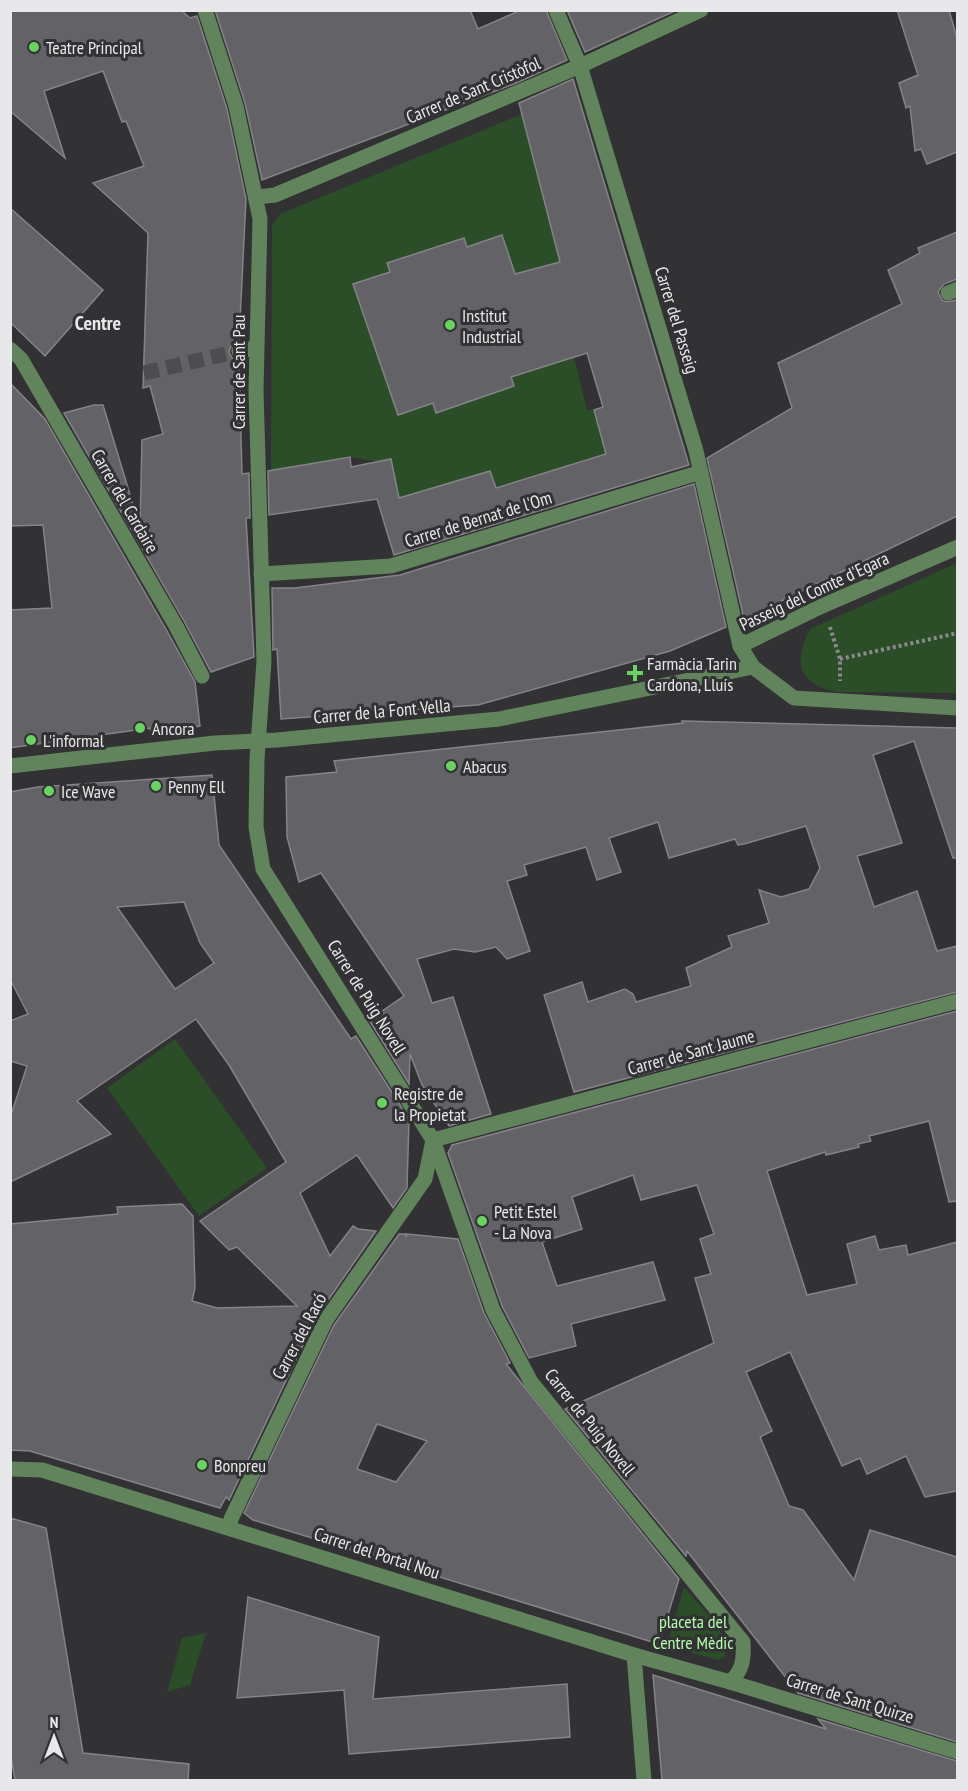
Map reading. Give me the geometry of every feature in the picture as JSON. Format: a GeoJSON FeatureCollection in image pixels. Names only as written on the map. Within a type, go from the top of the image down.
{"type":"FeatureCollection","features":[{"type":"Feature","properties":{"kind":"street","name":"Carrer del Passeig"},"geometry":{"type":"LineString","coordinates":[[556,10],[580,66],[701,471],[740,646]]}},
{"type":"Feature","properties":{"kind":"street","name":"Carrer de Sant Cristòfol"},"geometry":{"type":"LineString","coordinates":[[257,197],[275,195],[580,66],[701,10]]}},
{"type":"Feature","properties":{"kind":"street","name":"Carrer de Sant Pau"},"geometry":{"type":"LineString","coordinates":[[202,11],[236,106],[260,219],[256,348],[264,661],[259,741]]}},
{"type":"Feature","properties":{"kind":"street"},"geometry":{"type":"LineString","coordinates":[[239,351],[256,348]]}},
{"type":"Feature","properties":{"kind":"street","name":"Carrer del Cardaire"},"geometry":{"type":"LineString","coordinates":[[10,349],[21,359],[176,626],[202,676]]}},
{"type":"Feature","properties":{"kind":"street","name":"Carrer de Bernat de l'Om"},"geometry":{"type":"LineString","coordinates":[[261,574],[391,566],[701,471]]}},
{"type":"Feature","properties":{"kind":"street","name":"Passeig del Comte d'Egara"},"geometry":{"type":"LineString","coordinates":[[957,547],[822,606],[740,646],[753,666],[794,698],[957,708]]}},
{"type":"Feature","properties":{"kind":"street","name":"Carrer de la Font Vella"},"geometry":{"type":"LineString","coordinates":[[10,766],[68,758],[499,719],[753,666]]}},
{"type":"Feature","properties":{"kind":"street","name":"Carrer de Puig Novell"},"geometry":{"type":"LineString","coordinates":[[259,741],[256,827],[263,869],[434,1140],[494,1310],[531,1382],[742,1642],[744,1660],[740,1673],[730,1682]]}},
{"type":"Feature","properties":{"kind":"street","name":"Carrer de Sant Jaume"},"geometry":{"type":"LineString","coordinates":[[434,1140],[957,1001]]}},
{"type":"Feature","properties":{"kind":"street","name":"Carrer del Racó"},"geometry":{"type":"LineString","coordinates":[[230,1528],[231,1520],[326,1320],[425,1179],[434,1140]]}},
{"type":"Feature","properties":{"kind":"street","name":"Carrer del Portal Nou"},"geometry":{"type":"LineString","coordinates":[[10,1469],[42,1470],[634,1655],[730,1682]]}},
{"type":"Feature","properties":{"kind":"street"},"geometry":{"type":"LineString","coordinates":[[634,1655],[644,1780]]}},
{"type":"Feature","properties":{"kind":"street","name":"Carrer de Sant Quirze"},"geometry":{"type":"LineString","coordinates":[[730,1682],[957,1752]]}},
{"type":"Feature","properties":{"kind":"path"},"geometry":{"type":"LineString","coordinates":[[828,620],[840,659],[840,679]]}},
{"type":"Feature","properties":{"kind":"path"},"geometry":{"type":"LineString","coordinates":[[840,659],[957,633]]}},
{"type":"Feature","properties":{"kind":"green space"},"geometry":{"type":"Polygon","coordinates":[[[522,114],[560,262],[565,320],[587,410],[594,409],[606,454],[496,488],[490,471],[399,498],[379,462],[350,457],[271,471],[272,226],[280,214],[522,114]]]}},
{"type":"Feature","properties":{"kind":"green space"},"geometry":{"type":"Polygon","coordinates":[[[957,563],[957,693],[839,692],[826,689],[807,678],[803,671],[801,652],[810,629],[957,563]]]}},
{"type":"Feature","properties":{"kind":"green space"},"geometry":{"type":"Polygon","coordinates":[[[175,1039],[267,1168],[199,1216],[107,1088],[175,1039]]]}},
{"type":"Feature","properties":{"kind":"green space","name":"placeta del Centre Mèdic"},"geometry":{"type":"Polygon","coordinates":[[[684,1587],[719,1629],[724,1638],[725,1657],[718,1660],[667,1646],[684,1587]]]}},
{"type":"Feature","properties":{"kind":"green space"},"geometry":{"type":"Polygon","coordinates":[[[206,1633],[190,1685],[167,1692],[182,1638],[206,1633]]]}},
{"type":"Feature","properties":{"kind":"building"},"geometry":{"type":"Polygon","coordinates":[[[10,10],[181,10],[190,18],[197,16],[227,109],[246,199],[239,341],[232,344],[229,352],[232,358],[239,361],[242,474],[249,473],[250,518],[246,518],[254,657],[211,672],[64,413],[94,405],[103,405],[140,528],[142,440],[163,434],[150,386],[143,388],[148,233],[93,183],[144,166],[126,121],[122,122],[103,71],[44,91],[65,158],[10,111],[10,10]]]}},
{"type":"Feature","properties":{"kind":"building"},"geometry":{"type":"Polygon","coordinates":[[[215,10],[470,10],[478,29],[521,10],[546,10],[567,60],[514,84],[262,180],[245,103],[215,10]]]}},
{"type":"Feature","properties":{"kind":"building"},"geometry":{"type":"Polygon","coordinates":[[[567,10],[677,10],[585,52],[567,10]]]}},
{"type":"Feature","properties":{"kind":"building"},"geometry":{"type":"Polygon","coordinates":[[[897,10],[949,10],[957,38],[957,152],[927,164],[921,149],[915,151],[910,106],[906,108],[899,83],[918,75],[897,10]]]}},
{"type":"Feature","properties":{"kind":"building"},"geometry":{"type":"Polygon","coordinates":[[[573,79],[689,465],[394,555],[377,499],[269,515],[268,471],[350,457],[351,467],[391,459],[399,498],[490,471],[496,488],[606,454],[594,410],[603,407],[587,353],[511,377],[514,386],[436,413],[433,403],[398,415],[353,284],[390,272],[387,263],[464,238],[467,247],[502,235],[515,274],[560,262],[519,103],[573,79]]]}},
{"type":"Feature","properties":{"kind":"building"},"geometry":{"type":"Polygon","coordinates":[[[10,208],[103,290],[45,356],[10,322],[10,208]]]}},
{"type":"Feature","properties":{"kind":"building"},"geometry":{"type":"Polygon","coordinates":[[[957,232],[957,279],[944,284],[938,292],[942,300],[946,302],[957,300],[957,516],[744,619],[707,458],[792,408],[778,363],[902,304],[888,270],[920,253],[918,248],[957,232]]]}},
{"type":"Feature","properties":{"kind":"building"},"geometry":{"type":"Polygon","coordinates":[[[10,383],[45,419],[167,631],[195,682],[200,726],[151,733],[150,728],[10,748],[10,610],[52,608],[43,525],[10,526],[10,383]]]}},
{"type":"Feature","properties":{"kind":"building"},"geometry":{"type":"Polygon","coordinates":[[[694,484],[726,627],[670,651],[478,705],[281,719],[277,649],[273,650],[272,588],[295,588],[400,575],[694,484]]]}},
{"type":"Feature","properties":{"kind":"building"},"geometry":{"type":"Polygon","coordinates":[[[682,721],[957,728],[957,858],[953,858],[914,741],[873,755],[902,843],[857,856],[874,907],[917,891],[937,951],[957,946],[957,992],[574,1092],[544,995],[582,982],[588,1002],[625,989],[633,994],[636,1002],[691,986],[686,968],[732,947],[728,936],[769,923],[759,890],[781,897],[809,889],[820,868],[806,826],[744,844],[738,845],[735,839],[669,858],[658,822],[609,838],[621,872],[597,880],[586,847],[524,865],[527,875],[507,881],[530,951],[507,959],[496,947],[475,952],[454,949],[417,959],[432,1003],[453,997],[491,1114],[449,1126],[422,1085],[410,1054],[409,1084],[369,1020],[404,996],[321,873],[299,882],[287,837],[286,777],[337,772],[334,761],[683,723],[682,721]]]}},
{"type":"Feature","properties":{"kind":"building"},"geometry":{"type":"Polygon","coordinates":[[[212,775],[219,845],[351,1039],[356,1036],[409,1119],[407,1188],[393,1208],[357,1155],[300,1193],[330,1256],[353,1226],[358,1229],[376,1231],[317,1316],[229,1500],[226,1497],[220,1508],[30,1451],[10,1450],[10,1224],[118,1214],[117,1207],[182,1204],[193,1216],[195,1288],[192,1301],[217,1308],[297,1306],[237,1247],[229,1250],[200,1221],[286,1162],[229,1065],[196,1019],[77,1101],[111,1134],[10,1182],[10,1118],[27,1066],[10,1061],[10,1021],[28,1014],[10,979],[10,792],[38,787],[212,775]],[[184,902],[117,907],[175,989],[214,963],[200,943],[184,902]]]}},
{"type":"Feature","properties":{"kind":"building"},"geometry":{"type":"Polygon","coordinates":[[[957,1011],[957,1201],[949,1202],[929,1121],[869,1136],[871,1141],[858,1144],[859,1147],[826,1155],[825,1152],[767,1171],[807,1295],[857,1284],[847,1244],[875,1236],[879,1250],[906,1245],[908,1255],[957,1242],[957,1491],[925,1497],[906,1456],[867,1474],[860,1458],[842,1466],[790,1352],[746,1372],[772,1431],[760,1437],[789,1506],[803,1510],[854,1580],[870,1530],[957,1557],[957,1742],[798,1693],[687,1551],[686,1556],[565,1409],[714,1343],[695,1278],[711,1274],[700,1239],[714,1234],[697,1185],[641,1200],[633,1175],[572,1197],[582,1229],[542,1242],[557,1286],[653,1262],[665,1300],[571,1324],[576,1346],[529,1358],[502,1306],[448,1153],[452,1145],[957,1011]]]}},
{"type":"Feature","properties":{"kind":"building"},"geometry":{"type":"Polygon","coordinates":[[[399,1234],[406,1234],[406,1237],[407,1234],[458,1239],[484,1313],[510,1363],[506,1364],[679,1579],[659,1644],[253,1520],[244,1513],[334,1325],[399,1234]],[[377,1424],[357,1469],[396,1482],[427,1441],[377,1424]]]}},
{"type":"Feature","properties":{"kind":"building"},"geometry":{"type":"Polygon","coordinates":[[[10,1518],[46,1528],[83,1753],[189,1764],[188,1780],[15,1780],[10,1751],[10,1518]]]}},
{"type":"Feature","properties":{"kind":"building"},"geometry":{"type":"Polygon","coordinates":[[[248,1597],[379,1637],[373,1699],[567,1684],[570,1737],[349,1754],[344,1690],[237,1698],[248,1597]]]}},
{"type":"Feature","properties":{"kind":"building"},"geometry":{"type":"Polygon","coordinates":[[[653,1675],[826,1729],[818,1719],[957,1761],[957,1780],[662,1780],[653,1675]]]}},
{"type":"Feature","properties":{"kind":"tunnel"},"geometry":{"type":"LineString","coordinates":[[144,373],[239,351]]}},
{"type":"Feature","properties":{"kind":"place","name":"Teatre Principal"},"geometry":{"type":"Point","coordinates":[34,47]}},
{"type":"Feature","properties":{"kind":"place","name":"Institut Industrial"},"geometry":{"type":"Point","coordinates":[450,325]}},
{"type":"Feature","properties":{"kind":"place","name":"Farmàcia Tarin Cardona, Lluís"},"geometry":{"type":"Point","coordinates":[635,673]}},
{"type":"Feature","properties":{"kind":"place","name":"Ancora"},"geometry":{"type":"Point","coordinates":[140,728]}},
{"type":"Feature","properties":{"kind":"place","name":"L'informal"},"geometry":{"type":"Point","coordinates":[31,740]}},
{"type":"Feature","properties":{"kind":"place","name":"Abacus"},"geometry":{"type":"Point","coordinates":[451,766]}},
{"type":"Feature","properties":{"kind":"place","name":"Penny Ell"},"geometry":{"type":"Point","coordinates":[156,786]}},
{"type":"Feature","properties":{"kind":"place","name":"Ice Wave"},"geometry":{"type":"Point","coordinates":[49,791]}},
{"type":"Feature","properties":{"kind":"place","name":"Registre de la Propietat"},"geometry":{"type":"Point","coordinates":[382,1103]}},
{"type":"Feature","properties":{"kind":"place","name":"Petit Estel - La Nova"},"geometry":{"type":"Point","coordinates":[482,1221]}},
{"type":"Feature","properties":{"kind":"place","name":"Bonpreu"},"geometry":{"type":"Point","coordinates":[202,1465]}},
{"type":"Feature","properties":{"kind":"district","name":"Centre"},"geometry":{"type":"Point","coordinates":[98,323]}}]}
